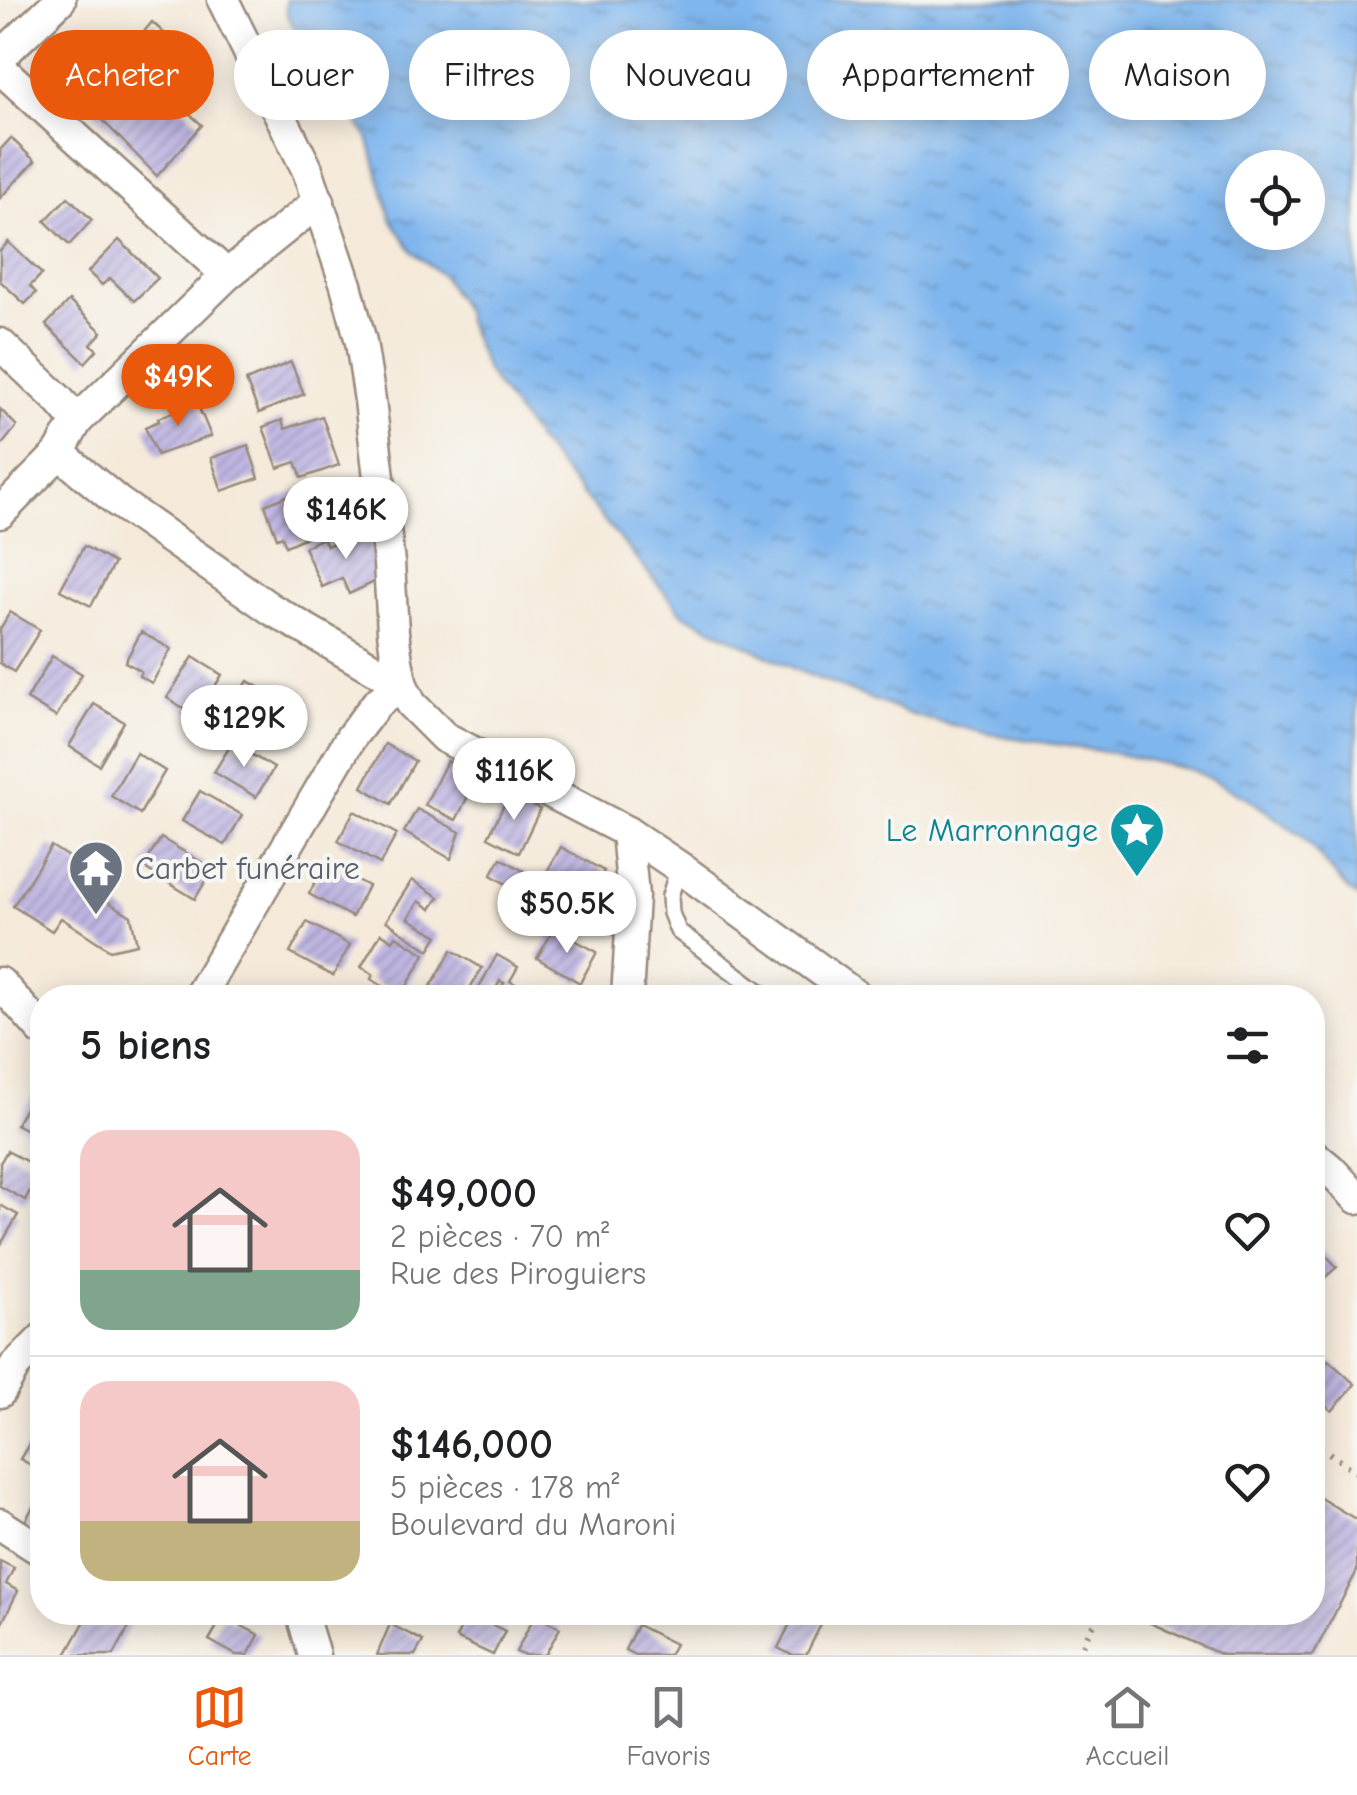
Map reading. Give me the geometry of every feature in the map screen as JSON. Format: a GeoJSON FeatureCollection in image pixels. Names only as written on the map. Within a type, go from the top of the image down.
{"type":"FeatureCollection","features":[{"type":"Feature","properties":{"kind":"street"},"geometry":{"type":"LineString","coordinates":[[0,57],[60,0]]}},
{"type":"Feature","properties":{"kind":"street"},"geometry":{"type":"LineString","coordinates":[[223,0],[307,169],[346,285],[361,342],[370,400],[389,563],[392,632],[410,704],[444,737],[627,832],[841,985]]}},
{"type":"Feature","properties":{"kind":"street"},"geometry":{"type":"LineString","coordinates":[[0,68],[227,275]]}},
{"type":"Feature","properties":{"kind":"street"},"geometry":{"type":"LineString","coordinates":[[0,513],[60,452],[77,421],[227,275],[319,202]]}},
{"type":"Feature","properties":{"kind":"street"},"geometry":{"type":"LineString","coordinates":[[0,344],[77,421]]}},
{"type":"Feature","properties":{"kind":"street"},"geometry":{"type":"LineString","coordinates":[[60,452],[118,502],[271,609],[402,684]]}},
{"type":"Feature","properties":{"kind":"street"},"geometry":{"type":"LineString","coordinates":[[206,985],[350,738],[377,703],[402,684]]}},
{"type":"Feature","properties":{"kind":"street"},"geometry":{"type":"LineString","coordinates":[[627,832],[633,896],[628,985]]}},
{"type":"Feature","properties":{"kind":"street"},"geometry":{"type":"LineString","coordinates":[[0,983],[30,1017]]}},
{"type":"Feature","properties":{"kind":"street"},"geometry":{"type":"LineString","coordinates":[[1325,1165],[1357,1198]]}},
{"type":"Feature","properties":{"kind":"street"},"geometry":{"type":"LineString","coordinates":[[0,1392],[15,1366],[30,1350]]}},
{"type":"Feature","properties":{"kind":"street"},"geometry":{"type":"LineString","coordinates":[[0,1524],[30,1543]]}},
{"type":"Feature","properties":{"kind":"street"},"geometry":{"type":"LineString","coordinates":[[305,1625],[314,1655]]}},
{"type":"Feature","properties":{"kind":"lane"},"geometry":{"type":"LineString","coordinates":[[679,866],[670,896],[678,931],[751,985]]}},
{"type":"Feature","properties":{"kind":"path"},"geometry":{"type":"LineString","coordinates":[[1325,1450],[1357,1473]]}},
{"type":"Feature","properties":{"kind":"path"},"geometry":{"type":"LineString","coordinates":[[1079,1655],[1093,1625]]}},
{"type":"Feature","properties":{"kind":"water"},"geometry":{"type":"Polygon","coordinates":[[[286,0],[1357,0],[1357,897],[1304,838],[1248,798],[1192,770],[990,734],[915,716],[799,671],[683,614],[539,443],[488,374],[464,311],[443,276],[413,252],[391,219],[368,137],[356,120],[389,120],[389,30],[295,30],[287,15],[286,0]]]}},
{"type":"Feature","properties":{"kind":"building"},"geometry":{"type":"Polygon","coordinates":[[[102,120],[196,120],[202,125],[157,176],[102,120]]]}},
{"type":"Feature","properties":{"kind":"building"},"geometry":{"type":"Polygon","coordinates":[[[11,138],[35,161],[0,198],[0,150],[11,138]]]}},
{"type":"Feature","properties":{"kind":"building"},"geometry":{"type":"Polygon","coordinates":[[[68,197],[92,220],[69,245],[45,221],[68,197]]]}},
{"type":"Feature","properties":{"kind":"building"},"geometry":{"type":"Polygon","coordinates":[[[119,240],[158,278],[134,301],[110,278],[102,285],[88,272],[119,240]]]}},
{"type":"Feature","properties":{"kind":"building"},"geometry":{"type":"Polygon","coordinates":[[[8,242],[42,274],[30,286],[36,293],[25,304],[0,281],[0,251],[8,242]]]}},
{"type":"Feature","properties":{"kind":"building"},"geometry":{"type":"Polygon","coordinates":[[[69,301],[102,332],[91,344],[97,350],[85,363],[46,325],[69,301]]]}},
{"type":"Feature","properties":{"kind":"building"},"geometry":{"type":"Polygon","coordinates":[[[291,362],[304,394],[259,413],[246,381],[291,362]]]}},
{"type":"Feature","properties":{"kind":"building"},"geometry":{"type":"Polygon","coordinates":[[[197,403],[211,436],[157,455],[145,427],[197,403]]]}},
{"type":"Feature","properties":{"kind":"building"},"geometry":{"type":"Polygon","coordinates":[[[0,409],[17,426],[0,447],[0,409]]]}},
{"type":"Feature","properties":{"kind":"building"},"geometry":{"type":"Polygon","coordinates":[[[322,416],[339,465],[302,478],[296,462],[278,468],[263,427],[282,420],[285,429],[322,416]]]}},
{"type":"Feature","properties":{"kind":"building"},"geometry":{"type":"Polygon","coordinates":[[[248,445],[259,478],[222,491],[211,458],[248,445]]]}},
{"type":"Feature","properties":{"kind":"building"},"geometry":{"type":"Polygon","coordinates":[[[301,490],[317,532],[286,546],[282,536],[277,538],[265,505],[301,490]]]}},
{"type":"Feature","properties":{"kind":"building"},"geometry":{"type":"Polygon","coordinates":[[[363,530],[385,577],[349,594],[342,578],[322,587],[304,547],[323,538],[327,546],[363,530]]]}},
{"type":"Feature","properties":{"kind":"building"},"geometry":{"type":"Polygon","coordinates":[[[84,546],[114,563],[91,606],[60,590],[84,546]]]}},
{"type":"Feature","properties":{"kind":"building"},"geometry":{"type":"Polygon","coordinates":[[[10,612],[40,630],[14,672],[0,663],[0,629],[10,612]]]}},
{"type":"Feature","properties":{"kind":"building"},"geometry":{"type":"Polygon","coordinates":[[[141,632],[171,649],[152,683],[125,662],[141,632]]]}},
{"type":"Feature","properties":{"kind":"building"},"geometry":{"type":"Polygon","coordinates":[[[52,656],[82,674],[56,717],[27,699],[52,656]]]}},
{"type":"Feature","properties":{"kind":"building"},"geometry":{"type":"Polygon","coordinates":[[[193,657],[222,675],[196,717],[167,698],[193,657]]]}},
{"type":"Feature","properties":{"kind":"building"},"geometry":{"type":"Polygon","coordinates":[[[248,681],[290,706],[272,736],[229,710],[248,681]]]}},
{"type":"Feature","properties":{"kind":"building"},"geometry":{"type":"Polygon","coordinates":[[[94,704],[124,722],[99,765],[69,746],[94,704]]]}},
{"type":"Feature","properties":{"kind":"building"},"geometry":{"type":"Polygon","coordinates":[[[232,743],[274,768],[256,797],[214,772],[232,743]]]}},
{"type":"Feature","properties":{"kind":"building"},"geometry":{"type":"Polygon","coordinates":[[[385,744],[415,761],[391,804],[362,787],[385,744]]]}},
{"type":"Feature","properties":{"kind":"building"},"geometry":{"type":"Polygon","coordinates":[[[136,753],[165,771],[140,814],[111,796],[136,753]]]}},
{"type":"Feature","properties":{"kind":"building"},"geometry":{"type":"Polygon","coordinates":[[[447,761],[478,776],[456,820],[425,805],[447,761]]]}},
{"type":"Feature","properties":{"kind":"building"},"geometry":{"type":"Polygon","coordinates":[[[200,791],[242,815],[225,845],[182,821],[200,791]]]}},
{"type":"Feature","properties":{"kind":"building"},"geometry":{"type":"Polygon","coordinates":[[[510,793],[540,809],[519,853],[488,837],[510,793]]]}},
{"type":"Feature","properties":{"kind":"building"},"geometry":{"type":"Polygon","coordinates":[[[417,809],[460,832],[451,859],[404,832],[417,809]]]}},
{"type":"Feature","properties":{"kind":"building"},"geometry":{"type":"Polygon","coordinates":[[[354,811],[397,834],[380,864],[338,841],[354,811]]]}},
{"type":"Feature","properties":{"kind":"building"},"geometry":{"type":"Polygon","coordinates":[[[161,838],[213,869],[195,899],[143,867],[161,838]]]}},
{"type":"Feature","properties":{"kind":"building"},"geometry":{"type":"Polygon","coordinates":[[[51,846],[90,871],[81,885],[131,916],[137,944],[110,950],[61,918],[52,931],[13,906],[51,846]]]}},
{"type":"Feature","properties":{"kind":"building"},"geometry":{"type":"Polygon","coordinates":[[[561,847],[604,871],[587,901],[544,877],[561,847]]]}},
{"type":"Feature","properties":{"kind":"building"},"geometry":{"type":"Polygon","coordinates":[[[501,858],[527,873],[517,890],[491,875],[501,858]]]}},
{"type":"Feature","properties":{"kind":"building"},"geometry":{"type":"Polygon","coordinates":[[[325,863],[368,886],[352,917],[309,894],[325,863]]]}},
{"type":"Feature","properties":{"kind":"building"},"geometry":{"type":"Polygon","coordinates":[[[412,880],[439,897],[431,909],[419,901],[408,918],[438,936],[429,950],[386,921],[412,880]]]}},
{"type":"Feature","properties":{"kind":"building"},"geometry":{"type":"Polygon","coordinates":[[[307,922],[350,945],[333,976],[290,953],[307,922]]]}},
{"type":"Feature","properties":{"kind":"building"},"geometry":{"type":"Polygon","coordinates":[[[554,929],[597,952],[580,983],[537,958],[554,929]]]}},
{"type":"Feature","properties":{"kind":"building"},"geometry":{"type":"Polygon","coordinates":[[[381,933],[393,941],[396,936],[425,954],[408,985],[381,985],[361,967],[381,933]]]}},
{"type":"Feature","properties":{"kind":"building"},"geometry":{"type":"Polygon","coordinates":[[[452,950],[482,968],[472,985],[432,985],[452,950]]]}},
{"type":"Feature","properties":{"kind":"building"},"geometry":{"type":"Polygon","coordinates":[[[497,955],[518,967],[510,981],[517,985],[503,985],[500,981],[498,985],[480,985],[497,955]]]}},
{"type":"Feature","properties":{"kind":"building"},"geometry":{"type":"Polygon","coordinates":[[[30,1099],[30,1132],[16,1124],[30,1099]]]}},
{"type":"Feature","properties":{"kind":"building"},"geometry":{"type":"Polygon","coordinates":[[[7,1151],[30,1163],[30,1190],[25,1200],[0,1186],[0,1163],[7,1151]]]}},
{"type":"Feature","properties":{"kind":"building"},"geometry":{"type":"Polygon","coordinates":[[[0,1205],[18,1215],[0,1246],[0,1205]]]}},
{"type":"Feature","properties":{"kind":"building"},"geometry":{"type":"Polygon","coordinates":[[[1325,1254],[1337,1267],[1325,1278],[1325,1254]]]}},
{"type":"Feature","properties":{"kind":"building"},"geometry":{"type":"Polygon","coordinates":[[[1328,1360],[1355,1384],[1332,1411],[1325,1405],[1328,1360]]]}},
{"type":"Feature","properties":{"kind":"building"},"geometry":{"type":"Polygon","coordinates":[[[30,1442],[30,1464],[20,1459],[30,1442]]]}},
{"type":"Feature","properties":{"kind":"building"},"geometry":{"type":"Polygon","coordinates":[[[1325,1501],[1357,1520],[1357,1571],[1313,1655],[1222,1655],[1155,1625],[1325,1625],[1325,1501]]]}},
{"type":"Feature","properties":{"kind":"building"},"geometry":{"type":"Polygon","coordinates":[[[30,1512],[30,1531],[22,1527],[30,1512]]]}},
{"type":"Feature","properties":{"kind":"building"},"geometry":{"type":"Polygon","coordinates":[[[0,1561],[14,1568],[6,1584],[18,1591],[0,1627],[0,1561]]]}},
{"type":"Feature","properties":{"kind":"building"},"geometry":{"type":"Polygon","coordinates":[[[83,1625],[130,1625],[114,1655],[66,1655],[83,1625]]]}},
{"type":"Feature","properties":{"kind":"building"},"geometry":{"type":"Polygon","coordinates":[[[218,1625],[240,1625],[259,1635],[248,1655],[236,1655],[209,1640],[218,1625]]]}},
{"type":"Feature","properties":{"kind":"building"},"geometry":{"type":"Polygon","coordinates":[[[390,1625],[423,1641],[415,1655],[377,1655],[390,1625]]]}},
{"type":"Feature","properties":{"kind":"building"},"geometry":{"type":"Polygon","coordinates":[[[462,1625],[493,1625],[505,1631],[493,1655],[456,1638],[462,1625]]]}},
{"type":"Feature","properties":{"kind":"building"},"geometry":{"type":"Polygon","coordinates":[[[530,1625],[560,1628],[545,1655],[516,1652],[530,1625]]]}},
{"type":"Feature","properties":{"kind":"building"},"geometry":{"type":"Polygon","coordinates":[[[637,1625],[675,1644],[669,1655],[635,1655],[625,1650],[637,1625]]]}},
{"type":"Feature","properties":{"kind":"building"},"geometry":{"type":"Polygon","coordinates":[[[790,1625],[821,1625],[806,1655],[792,1655],[778,1648],[790,1625]]]}},
{"type":"Feature","properties":{"kind":"place","name":"Le Marronnage"},"geometry":{"type":"Point","coordinates":[1137,879]}},
{"type":"Feature","properties":{"kind":"place","name":"Carbet funéraire"},"geometry":{"type":"Point","coordinates":[96,917]}}]}
